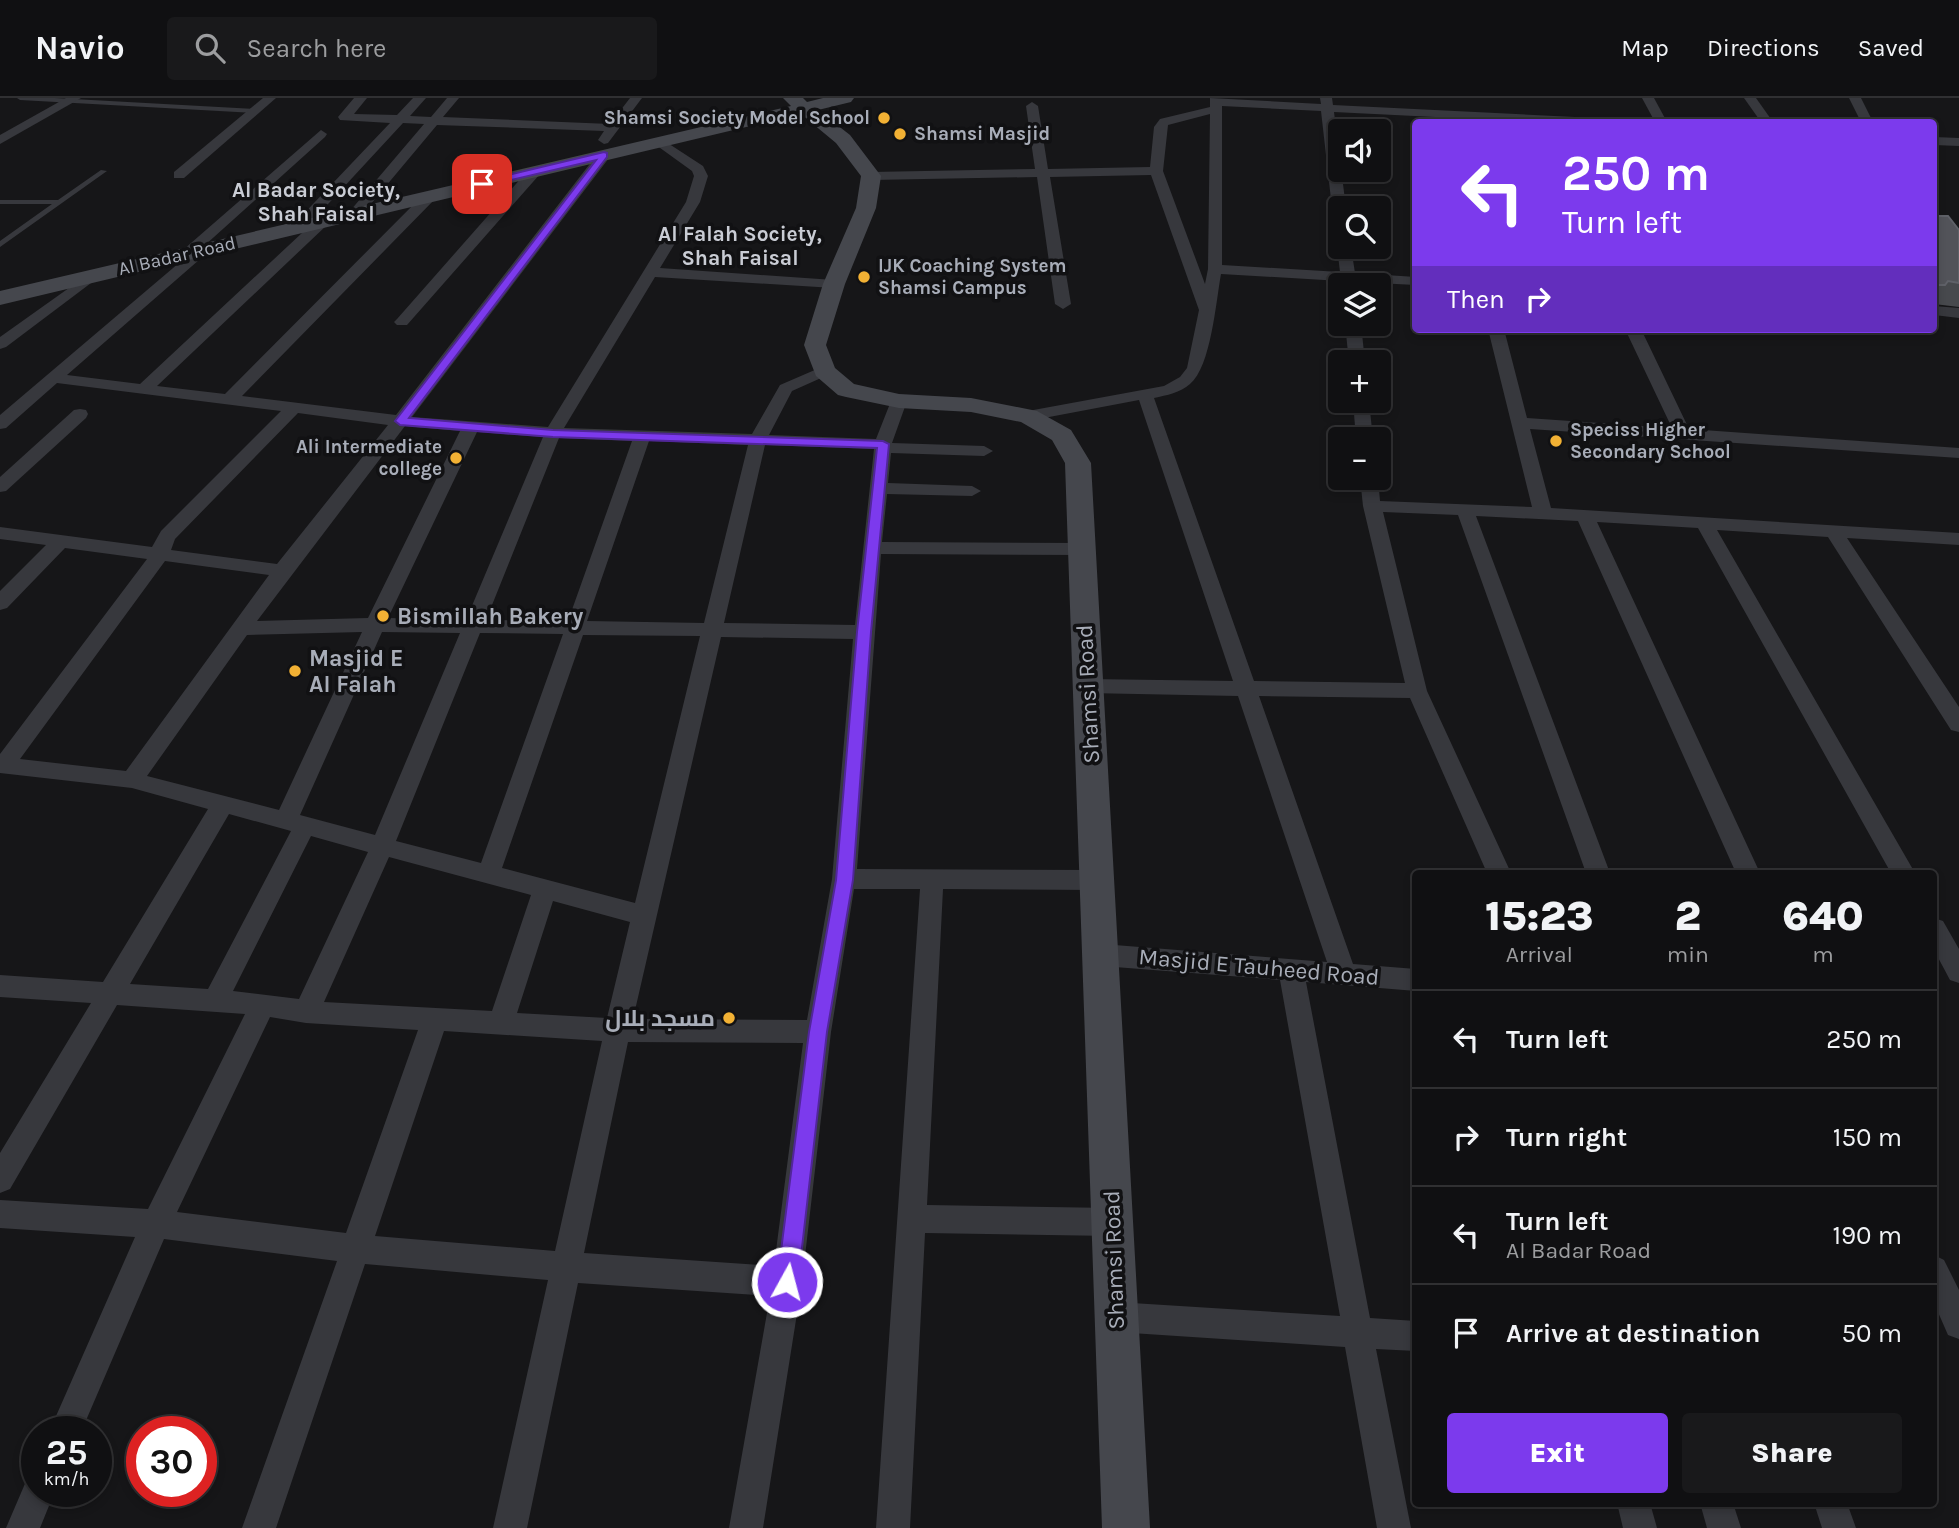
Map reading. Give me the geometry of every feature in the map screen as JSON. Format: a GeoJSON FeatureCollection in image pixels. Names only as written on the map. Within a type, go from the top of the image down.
{"type":"FeatureCollection","features":[{"type":"Feature","properties":{"kind":"street"},"geometry":{"type":"LineString","coordinates":[[179,176],[270,98]]}},
{"type":"Feature","properties":{"kind":"street"},"geometry":{"type":"LineString","coordinates":[[361,98],[344,117],[612,128]]}},
{"type":"Feature","properties":{"kind":"street"},"geometry":{"type":"LineString","coordinates":[[299,227],[420,98]]}},
{"type":"Feature","properties":{"kind":"street"},"geometry":{"type":"LineString","coordinates":[[355,214],[453,98]]}},
{"type":"Feature","properties":{"kind":"street"},"geometry":{"type":"LineString","coordinates":[[132,780],[239,628],[400,421],[596,157],[612,128],[636,98]]}},
{"type":"Feature","properties":{"kind":"street","name":"Al Badar Road"},"geometry":{"type":"LineString","coordinates":[[0,298],[660,142],[797,103],[845,98]]}},
{"type":"Feature","properties":{"kind":"street"},"geometry":{"type":"LineString","coordinates":[[1437,98],[1442,118]]}},
{"type":"Feature","properties":{"kind":"street"},"geometry":{"type":"LineString","coordinates":[[1648,98],[1659,119]]}},
{"type":"Feature","properties":{"kind":"street"},"geometry":{"type":"LineString","coordinates":[[1750,98],[1765,119]]}},
{"type":"Feature","properties":{"kind":"street"},"geometry":{"type":"LineString","coordinates":[[1855,98],[1866,119]]}},
{"type":"Feature","properties":{"kind":"street"},"geometry":{"type":"LineString","coordinates":[[0,140],[73,99]]}},
{"type":"Feature","properties":{"kind":"street"},"geometry":{"type":"LineString","coordinates":[[510,1528],[617,1030],[757,441],[786,388],[824,371],[815,345],[834,284],[866,208],[871,176],[843,139],[797,103]]}},
{"type":"Feature","properties":{"kind":"street"},"geometry":{"type":"LineString","coordinates":[[1028,416],[1169,390],[1186,380],[1195,368],[1215,269],[1215,103]]}},
{"type":"Feature","properties":{"kind":"street"},"geometry":{"type":"LineString","coordinates":[[1207,310],[1156,171],[1160,127],[1164,122],[1215,103],[1326,103],[1442,118],[1569,119]]}},
{"type":"Feature","properties":{"kind":"street"},"geometry":{"type":"LineString","coordinates":[[1326,103],[1338,196]]}},
{"type":"Feature","properties":{"kind":"street"},"geometry":{"type":"LineString","coordinates":[[1032,106],[1063,304]]}},
{"type":"Feature","properties":{"kind":"street"},"geometry":{"type":"LineString","coordinates":[[0,424],[195,252],[321,134]]}},
{"type":"Feature","properties":{"kind":"street"},"geometry":{"type":"LineString","coordinates":[[1937,141],[1959,142]]}},
{"type":"Feature","properties":{"kind":"street"},"geometry":{"type":"LineString","coordinates":[[306,1012],[382,846],[553,433],[693,202],[701,176],[698,169],[660,142]]}},
{"type":"Feature","properties":{"kind":"street"},"geometry":{"type":"LineString","coordinates":[[871,176],[1156,171]]}},
{"type":"Feature","properties":{"kind":"street"},"geometry":{"type":"LineString","coordinates":[[401,322],[535,172]]}},
{"type":"Feature","properties":{"kind":"street"},"geometry":{"type":"LineString","coordinates":[[229,400],[430,196]]}},
{"type":"Feature","properties":{"kind":"street"},"geometry":{"type":"LineString","coordinates":[[144,389],[322,222]]}},
{"type":"Feature","properties":{"kind":"street"},"geometry":{"type":"LineString","coordinates":[[1215,269],[1328,279]]}},
{"type":"Feature","properties":{"kind":"street"},"geometry":{"type":"LineString","coordinates":[[650,272],[834,284]]}},
{"type":"Feature","properties":{"kind":"street"},"geometry":{"type":"LineString","coordinates":[[0,344],[90,277]]}},
{"type":"Feature","properties":{"kind":"street"},"geometry":{"type":"LineString","coordinates":[[1391,281],[1412,281]]}},
{"type":"Feature","properties":{"kind":"street"},"geometry":{"type":"LineString","coordinates":[[1937,311],[1959,313]]}},
{"type":"Feature","properties":{"kind":"street"},"geometry":{"type":"LineString","coordinates":[[1497,333],[1543,513]]}},
{"type":"Feature","properties":{"kind":"street"},"geometry":{"type":"LineString","coordinates":[[1635,333],[1684,434]]}},
{"type":"Feature","properties":{"kind":"street","name":"Shamsi Road"},"geometry":{"type":"LineString","coordinates":[[824,371],[846,390],[899,401],[971,405],[1028,416],[1062,435],[1078,463],[1126,1528]]}},
{"type":"Feature","properties":{"kind":"street"},"geometry":{"type":"LineString","coordinates":[[53,378],[400,421],[553,433],[984,451]]}},
{"type":"Feature","properties":{"kind":"street"},"geometry":{"type":"LineString","coordinates":[[1145,394],[1344,974]]}},
{"type":"Feature","properties":{"kind":"street"},"geometry":{"type":"LineString","coordinates":[[746,1528],[787,1282],[818,1032],[844,880],[864,632],[883,446],[899,401]]}},
{"type":"Feature","properties":{"kind":"street"},"geometry":{"type":"LineString","coordinates":[[2,765],[160,555],[168,535],[294,408]]}},
{"type":"Feature","properties":{"kind":"street"},"geometry":{"type":"LineString","coordinates":[[0,487],[80,414]]}},
{"type":"Feature","properties":{"kind":"street"},"geometry":{"type":"LineString","coordinates":[[1520,423],[1959,453]]}},
{"type":"Feature","properties":{"kind":"street"},"geometry":{"type":"LineString","coordinates":[[215,1000],[295,823],[375,625],[471,426]]}},
{"type":"Feature","properties":{"kind":"street"},"geometry":{"type":"LineString","coordinates":[[488,874],[643,435]]}},
{"type":"Feature","properties":{"kind":"street"},"geometry":{"type":"LineString","coordinates":[[879,488],[972,491]]}},
{"type":"Feature","properties":{"kind":"street"},"geometry":{"type":"LineString","coordinates":[[1370,490],[1417,691],[1498,870]]}},
{"type":"Feature","properties":{"kind":"street"},"geometry":{"type":"LineString","coordinates":[[1372,506],[1543,513],[1834,531],[1956,543]]}},
{"type":"Feature","properties":{"kind":"street"},"geometry":{"type":"LineString","coordinates":[[1465,510],[1597,870]]}},
{"type":"Feature","properties":{"kind":"street"},"geometry":{"type":"LineString","coordinates":[[1585,516],[1747,870]]}},
{"type":"Feature","properties":{"kind":"street"},"geometry":{"type":"LineString","coordinates":[[1705,524],[1901,870]]}},
{"type":"Feature","properties":{"kind":"street"},"geometry":{"type":"LineString","coordinates":[[1834,531],[1959,724]]}},
{"type":"Feature","properties":{"kind":"street"},"geometry":{"type":"LineString","coordinates":[[0,533],[282,571]]}},
{"type":"Feature","properties":{"kind":"street"},"geometry":{"type":"LineString","coordinates":[[0,603],[61,541]]}},
{"type":"Feature","properties":{"kind":"street"},"geometry":{"type":"LineString","coordinates":[[873,548],[1081,549]]}},
{"type":"Feature","properties":{"kind":"street"},"geometry":{"type":"LineString","coordinates":[[239,628],[375,625],[864,632]]}},
{"type":"Feature","properties":{"kind":"street"},"geometry":{"type":"LineString","coordinates":[[1087,686],[1417,691]]}},
{"type":"Feature","properties":{"kind":"street"},"geometry":{"type":"LineString","coordinates":[[2,765],[132,780],[646,916]]}},
{"type":"Feature","properties":{"kind":"street"},"geometry":{"type":"LineString","coordinates":[[0,1179],[223,804]]}},
{"type":"Feature","properties":{"kind":"street"},"geometry":{"type":"LineString","coordinates":[[844,880],[1098,880]]}},
{"type":"Feature","properties":{"kind":"street"},"geometry":{"type":"LineString","coordinates":[[893,1528],[932,880]]}},
{"type":"Feature","properties":{"kind":"street"},"geometry":{"type":"LineString","coordinates":[[501,1023],[545,890]]}},
{"type":"Feature","properties":{"kind":"street"},"geometry":{"type":"LineString","coordinates":[[1937,934],[1950,960]]}},
{"type":"Feature","properties":{"kind":"street","name":"Masjid E Tauheed Road"},"geometry":{"type":"LineString","coordinates":[[1102,955],[1412,980]]}},
{"type":"Feature","properties":{"kind":"street"},"geometry":{"type":"LineString","coordinates":[[1291,969],[1394,1528]]}},
{"type":"Feature","properties":{"kind":"street"},"geometry":{"type":"LineString","coordinates":[[0,986],[263,1004],[306,1012],[617,1030],[818,1032]]}},
{"type":"Feature","properties":{"kind":"street"},"geometry":{"type":"LineString","coordinates":[[72,1416],[156,1224],[263,1004]]}},
{"type":"Feature","properties":{"kind":"street"},"geometry":{"type":"LineString","coordinates":[[259,1528],[435,1019]]}},
{"type":"Feature","properties":{"kind":"street"},"geometry":{"type":"LineString","coordinates":[[0,1214],[156,1224],[357,1248],[565,1267],[787,1282]]}},
{"type":"Feature","properties":{"kind":"street"},"geometry":{"type":"LineString","coordinates":[[912,1219],[1112,1222]]}},
{"type":"Feature","properties":{"kind":"street"},"geometry":{"type":"LineString","coordinates":[[1937,1276],[1959,1324]]}},
{"type":"Feature","properties":{"kind":"street"},"geometry":{"type":"LineString","coordinates":[[1116,1317],[1412,1336]]}},
{"type":"Feature","properties":{"kind":"street"},"geometry":{"type":"LineString","coordinates":[[23,1528],[32,1507]]}},
{"type":"Feature","properties":{"kind":"street"},"geometry":{"type":"LineString","coordinates":[[1634,1507],[1640,1528]]}},
{"type":"Feature","properties":{"kind":"street"},"geometry":{"type":"LineString","coordinates":[[1717,1507],[1724,1528]]}},
{"type":"Feature","properties":{"kind":"street"},"geometry":{"type":"LineString","coordinates":[[1831,1507],[1839,1528]]}},
{"type":"Feature","properties":{"kind":"lane"},"geometry":{"type":"LineString","coordinates":[[20,98],[255,111]]}},
{"type":"Feature","properties":{"kind":"lane"},"geometry":{"type":"LineString","coordinates":[[0,245],[103,171]]}},
{"type":"Feature","properties":{"kind":"lane"},"geometry":{"type":"LineString","coordinates":[[0,202],[59,202]]}},
{"type":"Feature","properties":{"kind":"building"},"geometry":{"type":"Polygon","coordinates":[[[1937,216],[1948,216],[1959,230],[1959,283],[1948,281],[1945,285],[1937,285],[1937,216]]]}},
{"type":"Feature","properties":{"kind":"place","name":"Shamsi Society Model School"},"geometry":{"type":"Point","coordinates":[884,118]}},
{"type":"Feature","properties":{"kind":"place","name":"Shamsi Masjid"},"geometry":{"type":"Point","coordinates":[900,134]}},
{"type":"Feature","properties":{"kind":"place","name":"IJK Coaching System Shamsi Campus"},"geometry":{"type":"Point","coordinates":[864,277]}},
{"type":"Feature","properties":{"kind":"place","name":"Speciss Higher Secondary School"},"geometry":{"type":"Point","coordinates":[1556,441]}},
{"type":"Feature","properties":{"kind":"place","name":"Ali Intermediate college"},"geometry":{"type":"Point","coordinates":[456,458]}},
{"type":"Feature","properties":{"kind":"place","name":"Bismillah Bakery"},"geometry":{"type":"Point","coordinates":[383,616]}},
{"type":"Feature","properties":{"kind":"place","name":"Masjid E Al Falah"},"geometry":{"type":"Point","coordinates":[295,671]}},
{"type":"Feature","properties":{"kind":"place","name":"مسجد بلال"},"geometry":{"type":"Point","coordinates":[729,1018]}},
{"type":"Feature","properties":{"kind":"district","name":"Al Badar Society, Shah Faisal"},"geometry":{"type":"Point","coordinates":[316,202]}},
{"type":"Feature","properties":{"kind":"district","name":"Al Falah Society, Shah Faisal"},"geometry":{"type":"Point","coordinates":[740,246]}},
{"type":"Feature","properties":{"kind":"route"},"geometry":{"type":"LineString","coordinates":[[482,184],[604,155],[400,421],[553,433],[883,444],[864,632],[844,880],[818,1032],[787,1282]]}}]}
